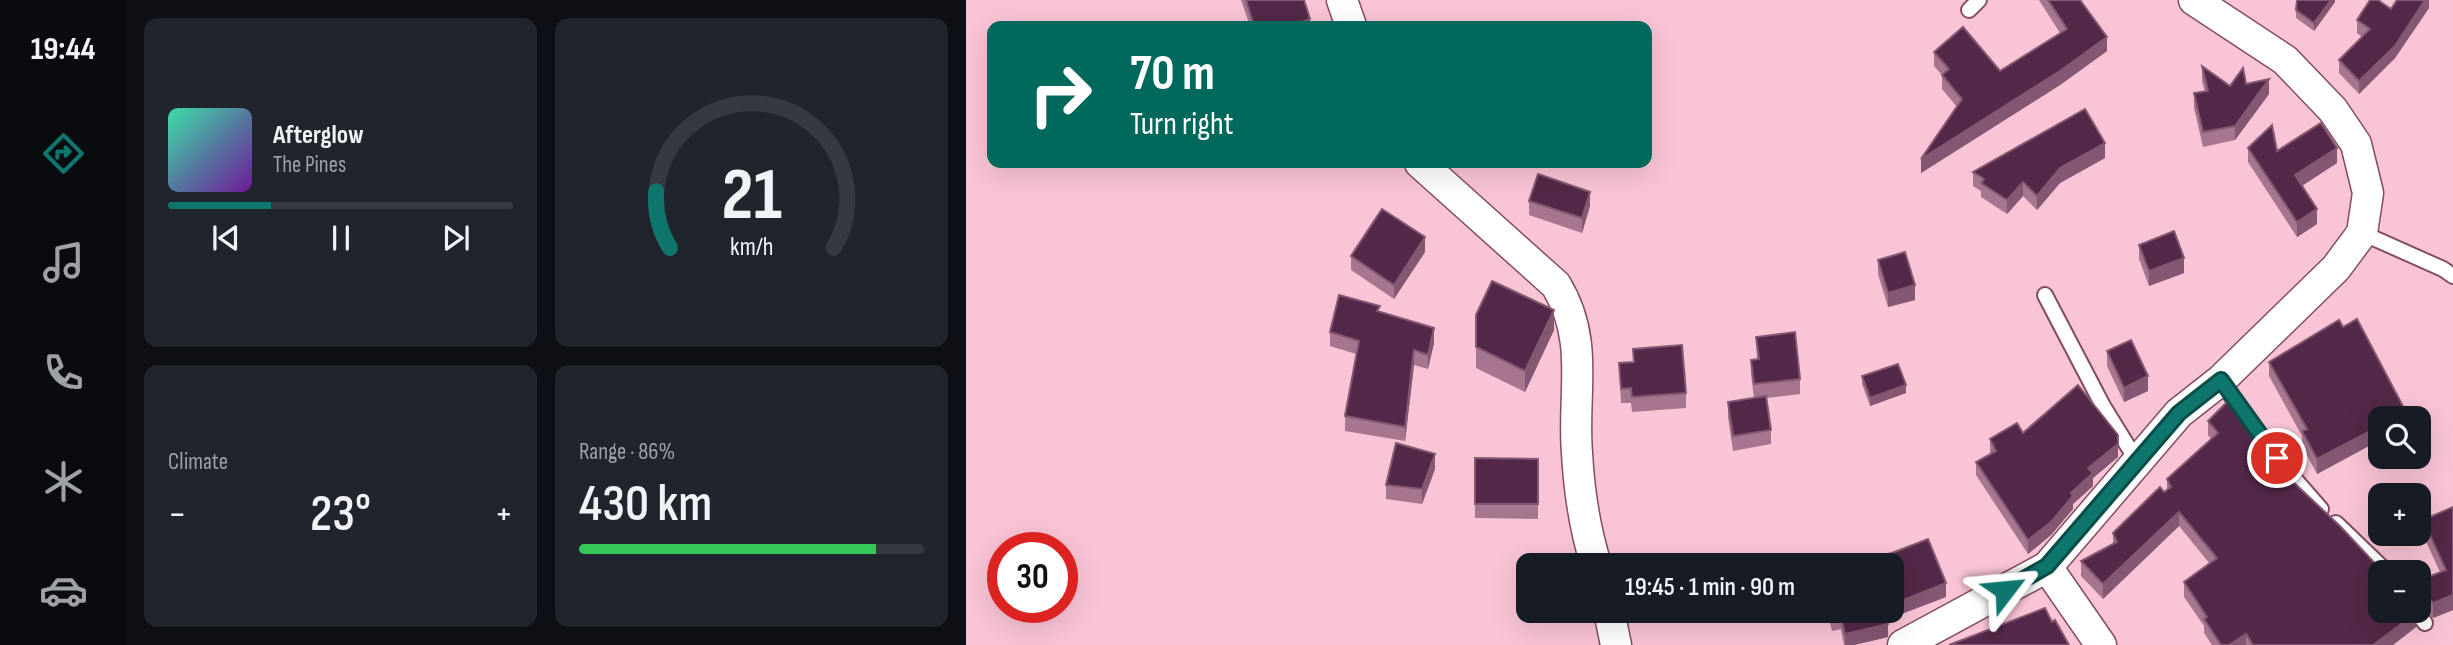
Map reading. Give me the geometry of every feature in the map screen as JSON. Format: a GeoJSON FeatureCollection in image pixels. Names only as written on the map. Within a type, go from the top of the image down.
{"type":"FeatureCollection","features":[{"type":"Feature","properties":{"kind":"street"},"geometry":{"type":"LineString","coordinates":[[1342,0],[1349,21]]}},
{"type":"Feature","properties":{"kind":"street"},"geometry":{"type":"LineString","coordinates":[[1903,645],[2047,566],[2179,413],[2221,380],[2336,268],[2362,233],[2368,193],[2356,144],[2333,110],[2286,60],[2194,0]]}},
{"type":"Feature","properties":{"kind":"street"},"geometry":{"type":"LineString","coordinates":[[1426,168],[1556,285],[1569,306],[1577,334],[1577,453],[1586,533],[1592,553]]}},
{"type":"Feature","properties":{"kind":"street"},"geometry":{"type":"LineString","coordinates":[[2047,566],[2101,645]]}},
{"type":"Feature","properties":{"kind":"street"},"geometry":{"type":"LineString","coordinates":[[1611,623],[1616,645]]}},
{"type":"Feature","properties":{"kind":"lane"},"geometry":{"type":"LineString","coordinates":[[2362,233],[2453,276]]}},
{"type":"Feature","properties":{"kind":"lane"},"geometry":{"type":"LineString","coordinates":[[2045,295],[2103,406],[2137,461]]}},
{"type":"Feature","properties":{"kind":"lane"},"geometry":{"type":"LineString","coordinates":[[2221,380],[2259,438],[2312,500],[2374,560]]}},
{"type":"Feature","properties":{"kind":"building"},"geometry":{"type":"Polygon","coordinates":[[[1246,0],[1304,0],[1310,19],[1305,21],[1252,21],[1246,0]]]}},
{"type":"Feature","properties":{"kind":"building"},"geometry":{"type":"Polygon","coordinates":[[[2048,0],[2080,0],[2107,37],[2060,71],[1921,159],[1962,99],[1942,75],[1949,69],[1934,52],[1963,27],[2000,71],[2067,29],[2048,0]]]}},
{"type":"Feature","properties":{"kind":"building"},"geometry":{"type":"Polygon","coordinates":[[[2297,0],[2331,0],[2314,23],[2296,10],[2297,0]]]}},
{"type":"Feature","properties":{"kind":"building"},"geometry":{"type":"Polygon","coordinates":[[[2370,0],[2378,0],[2391,9],[2397,0],[2425,0],[2395,46],[2359,81],[2339,60],[2370,29],[2357,20],[2370,0]]]}},
{"type":"Feature","properties":{"kind":"building"},"geometry":{"type":"Polygon","coordinates":[[[2202,66],[2230,86],[2243,68],[2246,84],[2269,79],[2235,126],[2203,132],[2194,93],[2208,91],[2202,66]]]}},
{"type":"Feature","properties":{"kind":"building"},"geometry":{"type":"Polygon","coordinates":[[[2085,109],[2105,143],[2060,168],[2037,196],[2023,182],[2007,200],[1981,183],[1984,179],[1973,172],[2085,109]]]}},
{"type":"Feature","properties":{"kind":"building"},"geometry":{"type":"Polygon","coordinates":[[[2321,123],[2337,148],[2295,175],[2317,209],[2297,222],[2248,148],[2272,125],[2277,151],[2321,123]]]}},
{"type":"Feature","properties":{"kind":"building"},"geometry":{"type":"Polygon","coordinates":[[[1538,174],[1590,192],[1582,218],[1529,201],[1538,174]]]}},
{"type":"Feature","properties":{"kind":"building"},"geometry":{"type":"Polygon","coordinates":[[[1382,209],[1425,237],[1394,285],[1351,256],[1382,209]]]}},
{"type":"Feature","properties":{"kind":"building"},"geometry":{"type":"Polygon","coordinates":[[[2174,231],[2184,258],[2149,271],[2139,245],[2174,231]]]}},
{"type":"Feature","properties":{"kind":"building"},"geometry":{"type":"Polygon","coordinates":[[[1905,252],[1915,285],[1888,293],[1878,260],[1905,252]]]}},
{"type":"Feature","properties":{"kind":"building"},"geometry":{"type":"Polygon","coordinates":[[[1492,281],[1554,310],[1525,371],[1476,347],[1476,315],[1492,281]]]}},
{"type":"Feature","properties":{"kind":"building"},"geometry":{"type":"Polygon","coordinates":[[[1339,295],[1380,306],[1377,311],[1434,328],[1428,355],[1414,350],[1405,427],[1345,416],[1359,341],[1330,332],[1339,295]]]}},
{"type":"Feature","properties":{"kind":"building"},"geometry":{"type":"Polygon","coordinates":[[[2357,319],[2403,406],[2368,406],[2368,432],[2317,459],[2302,431],[2307,429],[2269,362],[2339,320],[2343,327],[2357,319]]]}},
{"type":"Feature","properties":{"kind":"building"},"geometry":{"type":"Polygon","coordinates":[[[1795,332],[1800,379],[1754,384],[1751,360],[1759,359],[1756,337],[1795,332]]]}},
{"type":"Feature","properties":{"kind":"building"},"geometry":{"type":"Polygon","coordinates":[[[2131,340],[2148,376],[2124,388],[2107,351],[2131,340]]]}},
{"type":"Feature","properties":{"kind":"building"},"geometry":{"type":"Polygon","coordinates":[[[1682,345],[1686,393],[1632,397],[1631,388],[1621,389],[1619,363],[1634,362],[1633,349],[1682,345]]]}},
{"type":"Feature","properties":{"kind":"building"},"geometry":{"type":"Polygon","coordinates":[[[1898,364],[1906,385],[1870,398],[1862,376],[1898,364]]]}},
{"type":"Feature","properties":{"kind":"building"},"geometry":{"type":"Polygon","coordinates":[[[2078,385],[2118,435],[2118,444],[2088,468],[2093,473],[2071,493],[2073,496],[2051,522],[2028,540],[1976,462],[1996,451],[1990,439],[2017,423],[2023,433],[2078,385]]]}},
{"type":"Feature","properties":{"kind":"building"},"geometry":{"type":"Polygon","coordinates":[[[1766,396],[1771,430],[1733,436],[1728,402],[1766,396]]]}},
{"type":"Feature","properties":{"kind":"building"},"geometry":{"type":"Polygon","coordinates":[[[2227,402],[2258,437],[2251,444],[2285,486],[2291,480],[2372,560],[2368,560],[2368,623],[2403,623],[2373,645],[2253,645],[2246,634],[2229,645],[2221,645],[2204,619],[2207,617],[2184,582],[2217,558],[2179,512],[2103,584],[2081,561],[2117,542],[2113,533],[2160,487],[2164,492],[2171,487],[2167,479],[2218,433],[2208,421],[2227,402]]]}},
{"type":"Feature","properties":{"kind":"building"},"geometry":{"type":"Polygon","coordinates":[[[1396,443],[1435,454],[1422,489],[1386,485],[1396,443]]]}},
{"type":"Feature","properties":{"kind":"building"},"geometry":{"type":"Polygon","coordinates":[[[1475,458],[1538,459],[1538,504],[1475,504],[1475,458]]]}},
{"type":"Feature","properties":{"kind":"building"},"geometry":{"type":"Polygon","coordinates":[[[2453,507],[2453,595],[2433,603],[2431,576],[2446,570],[2431,537],[2431,517],[2453,507]]]}},
{"type":"Feature","properties":{"kind":"building"},"geometry":{"type":"Polygon","coordinates":[[[1928,539],[1946,583],[1904,600],[1904,553],[1892,553],[1928,539]]]}},
{"type":"Feature","properties":{"kind":"building"},"geometry":{"type":"Polygon","coordinates":[[[2045,608],[2069,645],[1949,645],[2045,608]]]}},
{"type":"Feature","properties":{"kind":"building"},"geometry":{"type":"Polygon","coordinates":[[[1843,623],[1888,623],[1888,624],[1845,634],[1843,623]]]}},
{"type":"Feature","properties":{"kind":"route"},"geometry":{"type":"LineString","coordinates":[[2005,590],[2047,566],[2179,413],[2221,380],[2259,438],[2277,458]]}}]}
